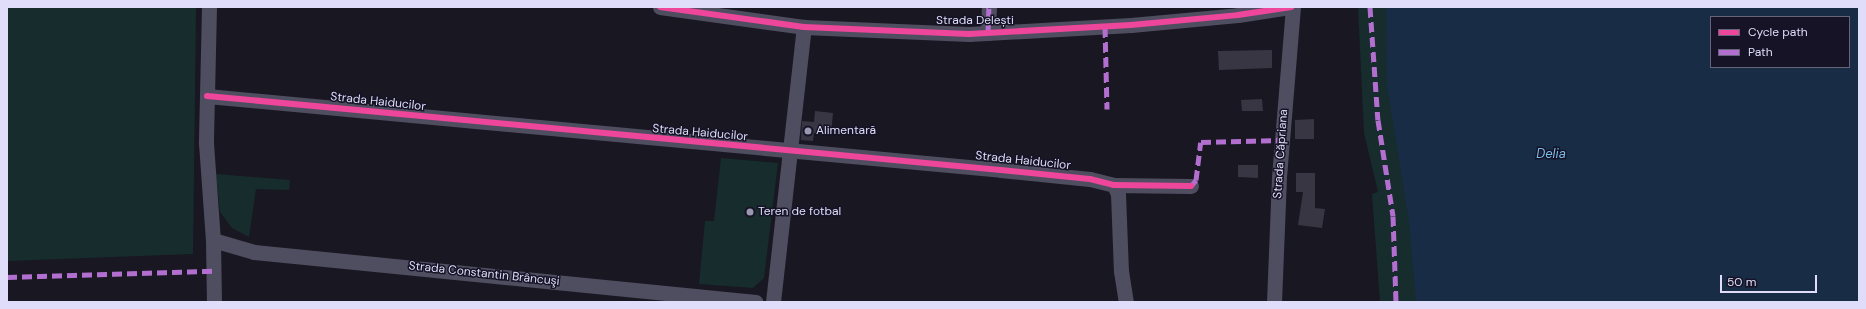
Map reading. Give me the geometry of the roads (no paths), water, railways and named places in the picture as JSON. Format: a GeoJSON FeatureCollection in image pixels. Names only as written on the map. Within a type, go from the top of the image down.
{"type":"FeatureCollection","features":[{"type":"Feature","properties":{"kind":"street"},"geometry":{"type":"LineString","coordinates":[[209,7],[206,143],[214,240],[214,302]]}},
{"type":"Feature","properties":{"kind":"street","name":"Strada Delești"},"geometry":{"type":"LineString","coordinates":[[660,7],[804,27],[988,33],[1131,25],[1238,16],[1292,7]]}},
{"type":"Feature","properties":{"kind":"street"},"geometry":{"type":"LineString","coordinates":[[988,33],[990,7]]}},
{"type":"Feature","properties":{"kind":"street","name":"Strada Căpriana"},"geometry":{"type":"LineString","coordinates":[[1274,302],[1279,177],[1292,7]]}},
{"type":"Feature","properties":{"kind":"street"},"geometry":{"type":"LineString","coordinates":[[773,302],[788,151],[804,27]]}},
{"type":"Feature","properties":{"kind":"street","name":"Strada Haiducilor"},"geometry":{"type":"LineString","coordinates":[[207,96],[1001,170],[1090,179],[1114,185],[1191,186]]}},
{"type":"Feature","properties":{"kind":"street"},"geometry":{"type":"LineString","coordinates":[[1114,185],[1118,194],[1121,271],[1126,302]]}},
{"type":"Feature","properties":{"kind":"street","name":"Strada Constantin Brâncuşi"},"geometry":{"type":"LineString","coordinates":[[214,240],[254,252],[756,302]]}},
{"type":"Feature","properties":{"kind":"water","name":"Delia"},"geometry":{"type":"Polygon","coordinates":[[[1386,7],[1859,7],[1859,302],[1416,302],[1409,222],[1387,85],[1386,7]]]}},
{"type":"Feature","properties":{"kind":"place","name":"Alimentară"},"geometry":{"type":"Point","coordinates":[808,131]}},
{"type":"Feature","properties":{"kind":"place","name":"Teren de fotbal"},"geometry":{"type":"Point","coordinates":[750,212]}}]}
